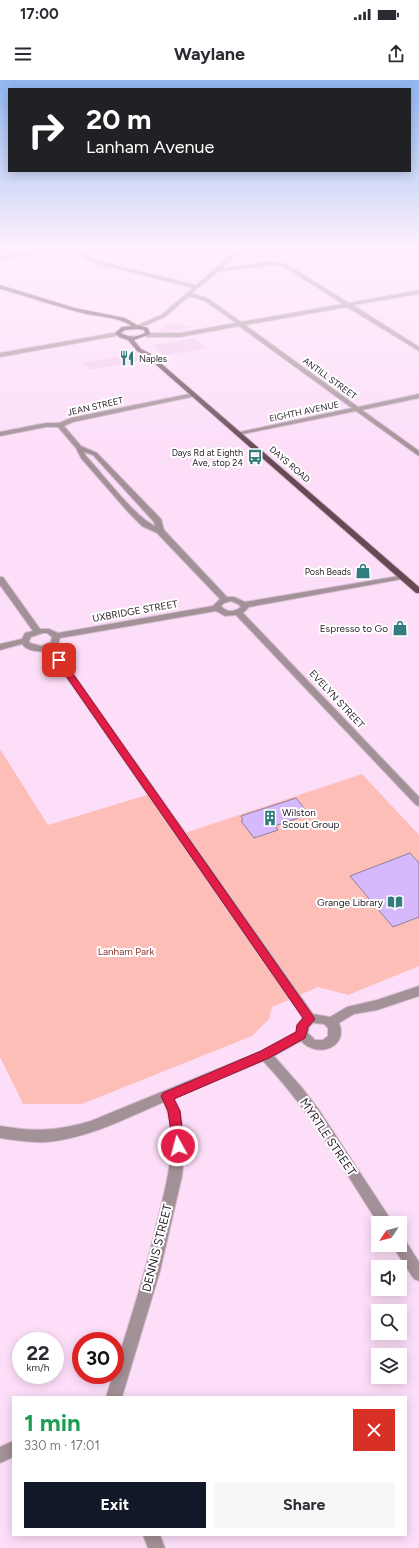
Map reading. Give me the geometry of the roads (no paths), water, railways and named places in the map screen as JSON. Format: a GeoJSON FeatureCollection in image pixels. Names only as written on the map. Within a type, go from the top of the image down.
{"type":"FeatureCollection","features":[{"type":"Feature","properties":{"kind":"main road"},"geometry":{"type":"LineString","coordinates":[[99,315],[130,338],[144,334]]}},
{"type":"Feature","properties":{"kind":"main road"},"geometry":{"type":"LineString","coordinates":[[100,315],[128,321],[137,327],[144,334],[148,350],[146,354]]}},
{"type":"Feature","properties":{"kind":"main road"},"geometry":{"type":"LineString","coordinates":[[118,328],[137,327]]}},
{"type":"Feature","properties":{"kind":"main road","name":"DAYS ROAD"},"geometry":{"type":"LineString","coordinates":[[130,338],[139,350],[146,354],[240,434],[419,592]]}},
{"type":"Feature","properties":{"kind":"street","name":"ANTILL STREET"},"geometry":{"type":"LineString","coordinates":[[227,315],[419,454]]}},
{"type":"Feature","properties":{"kind":"street"},"geometry":{"type":"LineString","coordinates":[[144,334],[160,339],[294,315]]}},
{"type":"Feature","properties":{"kind":"street"},"geometry":{"type":"LineString","coordinates":[[364,315],[419,349]]}},
{"type":"Feature","properties":{"kind":"street"},"geometry":{"type":"LineString","coordinates":[[137,327],[163,316]]}},
{"type":"Feature","properties":{"kind":"street"},"geometry":{"type":"LineString","coordinates":[[144,334],[157,324],[163,316]]}},
{"type":"Feature","properties":{"kind":"street"},"geometry":{"type":"LineString","coordinates":[[0,355],[118,328]]}},
{"type":"Feature","properties":{"kind":"street","name":"JEAN STREET"},"geometry":{"type":"LineString","coordinates":[[0,434],[46,425],[60,425],[70,420],[194,395]]}},
{"type":"Feature","properties":{"kind":"street","name":"EIGHTH AVENUE"},"geometry":{"type":"LineString","coordinates":[[240,434],[419,396]]}},
{"type":"Feature","properties":{"kind":"street"},"geometry":{"type":"LineString","coordinates":[[60,425],[79,448],[83,457],[132,511],[145,524],[160,531],[225,600]]}},
{"type":"Feature","properties":{"kind":"street"},"geometry":{"type":"LineString","coordinates":[[79,448],[95,454],[158,521],[160,531]]}},
{"type":"Feature","properties":{"kind":"street"},"geometry":{"type":"LineString","coordinates":[[244,605],[243,609],[238,613],[226,613],[218,608],[218,603],[225,600],[236,600],[244,605],[402,577]]}},
{"type":"Feature","properties":{"kind":"street"},"geometry":{"type":"LineString","coordinates":[[0,579],[37,631]]}},
{"type":"Feature","properties":{"kind":"street","name":"UXBRIDGE STREET"},"geometry":{"type":"LineString","coordinates":[[56,636],[218,608]]}},
{"type":"Feature","properties":{"kind":"street","name":"EVELYN STREET"},"geometry":{"type":"LineString","coordinates":[[238,613],[263,637],[419,803]]}},
{"type":"Feature","properties":{"kind":"street"},"geometry":{"type":"LineString","coordinates":[[0,647],[25,641],[28,635],[37,631],[49,631],[56,636],[56,643],[47,648],[32,648],[27,645],[25,641]]}},
{"type":"Feature","properties":{"kind":"street"},"geometry":{"type":"LineString","coordinates":[[47,648],[59,660],[310,1019]]}},
{"type":"Feature","properties":{"kind":"street"},"geometry":{"type":"LineString","coordinates":[[331,1022],[351,1010],[377,1005],[419,991]]}},
{"type":"Feature","properties":{"kind":"street"},"geometry":{"type":"LineString","coordinates":[[321,1018],[331,1022],[335,1028],[336,1034],[333,1040],[328,1044],[312,1044],[305,1040],[302,1034],[303,1025],[310,1019],[321,1018]]}},
{"type":"Feature","properties":{"kind":"street"},"geometry":{"type":"LineString","coordinates":[[0,1132],[38,1138],[63,1135],[93,1126],[265,1054],[302,1034]]}},
{"type":"Feature","properties":{"kind":"street","name":"MYRTLE STREET"},"geometry":{"type":"LineString","coordinates":[[265,1054],[281,1070],[323,1127],[381,1216]]}},
{"type":"Feature","properties":{"kind":"street","name":"DENNIS STREET"},"geometry":{"type":"LineString","coordinates":[[114,1396],[153,1271],[175,1176],[178,1146],[174,1111],[167,1096]]}},
{"type":"Feature","properties":{"kind":"street"},"geometry":{"type":"LineString","coordinates":[[405,1252],[419,1274]]}},
{"type":"Feature","properties":{"kind":"street"},"geometry":{"type":"LineString","coordinates":[[0,1456],[12,1450]]}},
{"type":"Feature","properties":{"kind":"street"},"geometry":{"type":"LineString","coordinates":[[151,1536],[157,1548]]}},
{"type":"Feature","properties":{"kind":"place","name":"Naples"},"geometry":{"type":"Point","coordinates":[127,358]}},
{"type":"Feature","properties":{"kind":"place","name":"Days Rd at Eighth Ave, stop 24"},"geometry":{"type":"Point","coordinates":[255,457]}},
{"type":"Feature","properties":{"kind":"place","name":"Posh Beads"},"geometry":{"type":"Point","coordinates":[363,571]}},
{"type":"Feature","properties":{"kind":"place","name":"Espresso to Go"},"geometry":{"type":"Point","coordinates":[400,628]}},
{"type":"Feature","properties":{"kind":"place","name":"Wilston Scout Group"},"geometry":{"type":"Point","coordinates":[270,818]}},
{"type":"Feature","properties":{"kind":"place","name":"Grange Library"},"geometry":{"type":"Point","coordinates":[395,902]}},
{"type":"Feature","properties":{"kind":"park label","name":"Lanham Park"},"geometry":{"type":"Point","coordinates":[126,951]}}]}
